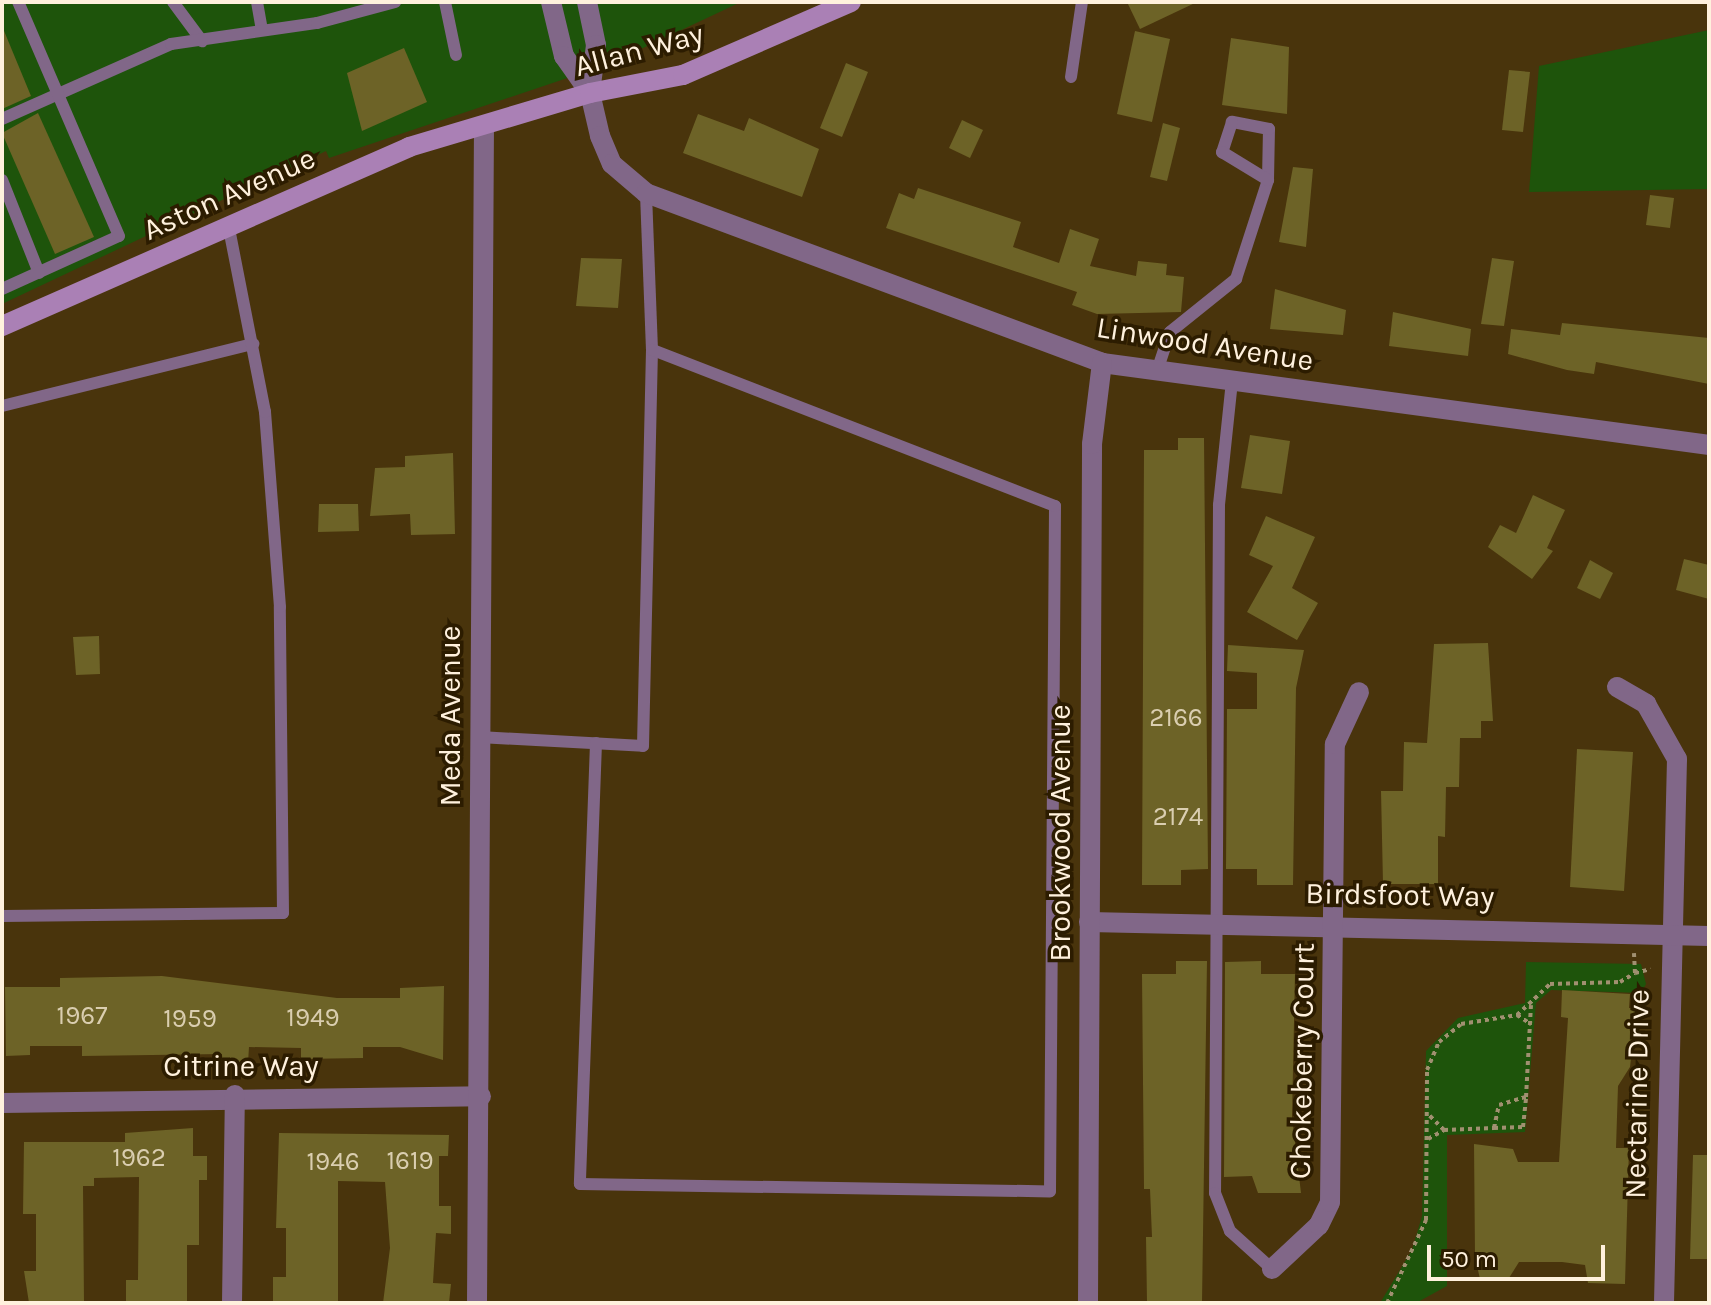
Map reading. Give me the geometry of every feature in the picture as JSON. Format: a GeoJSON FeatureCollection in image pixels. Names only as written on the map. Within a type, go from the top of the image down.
{"type":"FeatureCollection","features":[{"type":"Feature","properties":{"kind":"street","name":"Linwood Avenue"},"geometry":{"type":"LineString","coordinates":[[551,2],[564,56],[590,93],[612,164],[646,193],[1102,363],[1709,445]]}},
{"type":"Feature","properties":{"kind":"street","name":"Linwood Avenue"},"geometry":{"type":"LineString","coordinates":[[587,2],[596,45],[590,93]]}},
{"type":"Feature","properties":{"kind":"street","name":"Allan Way"},"geometry":{"type":"LineString","coordinates":[[484,128],[590,93],[683,75],[851,2]]}},
{"type":"Feature","properties":{"kind":"street","name":"Aston Avenue"},"geometry":{"type":"LineString","coordinates":[[2,326],[409,147],[484,128]]}},
{"type":"Feature","properties":{"kind":"street","name":"Meda Avenue"},"geometry":{"type":"LineString","coordinates":[[477,1303],[481,1096],[479,737],[484,128]]}},
{"type":"Feature","properties":{"kind":"street","name":"Brookwood Avenue"},"geometry":{"type":"LineString","coordinates":[[1088,1303],[1092,444],[1102,363]]}},
{"type":"Feature","properties":{"kind":"street","name":"Nectarine Drive"},"geometry":{"type":"LineString","coordinates":[[1617,687],[1646,704],[1677,759],[1669,934],[1664,1303]]}},
{"type":"Feature","properties":{"kind":"street","name":"Chokeberry Court"},"geometry":{"type":"LineString","coordinates":[[1272,1269],[1319,1225],[1330,1202],[1335,744],[1359,692]]}},
{"type":"Feature","properties":{"kind":"street","name":"Birdsfoot Way"},"geometry":{"type":"LineString","coordinates":[[1089,922],[1334,923],[1635,931],[1709,936]]}},
{"type":"Feature","properties":{"kind":"street","name":"Citrine Way"},"geometry":{"type":"LineString","coordinates":[[2,1103],[235,1095],[481,1096]]}},
{"type":"Feature","properties":{"kind":"street"},"geometry":{"type":"LineString","coordinates":[[232,1303],[235,1095]]}},
{"type":"Feature","properties":{"kind":"lane"},"geometry":{"type":"LineString","coordinates":[[2,289],[119,236],[61,93],[18,2]]}},
{"type":"Feature","properties":{"kind":"lane"},"geometry":{"type":"LineString","coordinates":[[173,2],[202,41]]}},
{"type":"Feature","properties":{"kind":"lane"},"geometry":{"type":"LineString","coordinates":[[257,2],[262,29]]}},
{"type":"Feature","properties":{"kind":"lane"},"geometry":{"type":"LineString","coordinates":[[2,119],[171,44],[202,41],[395,2]]}},
{"type":"Feature","properties":{"kind":"lane"},"geometry":{"type":"LineString","coordinates":[[445,2],[456,55]]}},
{"type":"Feature","properties":{"kind":"lane"},"geometry":{"type":"LineString","coordinates":[[1071,77],[1082,2]]}},
{"type":"Feature","properties":{"kind":"lane"},"geometry":{"type":"LineString","coordinates":[[1157,371],[1170,332],[1236,279],[1268,180],[1269,129],[1232,122],[1222,152],[1268,180]]}},
{"type":"Feature","properties":{"kind":"lane"},"geometry":{"type":"LineString","coordinates":[[2,180],[39,273]]}},
{"type":"Feature","properties":{"kind":"lane"},"geometry":{"type":"LineString","coordinates":[[479,737],[643,746],[652,350],[646,193]]}},
{"type":"Feature","properties":{"kind":"lane"},"geometry":{"type":"LineString","coordinates":[[2,916],[283,913],[288,825],[280,607],[253,344],[229,228]]}},
{"type":"Feature","properties":{"kind":"lane"},"geometry":{"type":"LineString","coordinates":[[2,406],[253,344]]}},
{"type":"Feature","properties":{"kind":"lane"},"geometry":{"type":"LineString","coordinates":[[596,743],[580,1184],[1050,1191],[1055,506],[652,350]]}},
{"type":"Feature","properties":{"kind":"lane"},"geometry":{"type":"LineString","coordinates":[[1232,381],[1219,505],[1215,1193],[1230,1231],[1272,1269]]}},
{"type":"Feature","properties":{"kind":"path"},"geometry":{"type":"LineString","coordinates":[[1387,1303],[1426,1220],[1427,1070],[1439,1042],[1461,1024],[1517,1015],[1558,981],[1620,982],[1635,973],[1635,931]]}},
{"type":"Feature","properties":{"kind":"path"},"geometry":{"type":"LineString","coordinates":[[1428,1139],[1444,1130],[1523,1127],[1531,1005]]}},
{"type":"Feature","properties":{"kind":"path"},"geometry":{"type":"LineString","coordinates":[[1517,1015],[1531,1024]]}},
{"type":"Feature","properties":{"kind":"path"},"geometry":{"type":"LineString","coordinates":[[1494,1128],[1499,1105],[1526,1097]]}},
{"type":"Feature","properties":{"kind":"path"},"geometry":{"type":"LineString","coordinates":[[1428,1113],[1444,1130]]}},
{"type":"Feature","properties":{"kind":"green space"},"geometry":{"type":"Polygon","coordinates":[[[2,2],[741,2],[609,64],[329,158],[326,151],[2,304],[2,2]]]}},
{"type":"Feature","properties":{"kind":"green space"},"geometry":{"type":"Polygon","coordinates":[[[1709,30],[1709,189],[1529,192],[1539,66],[1709,30]]]}},
{"type":"Feature","properties":{"kind":"green space"},"geometry":{"type":"Polygon","coordinates":[[[1526,962],[1641,964],[1646,984],[1641,993],[1551,990],[1536,1003],[1525,1132],[1447,1135],[1447,1286],[1416,1303],[1380,1303],[1412,1250],[1422,1216],[1426,1051],[1458,1018],[1525,1003],[1526,962]]]}},
{"type":"Feature","properties":{"kind":"building"},"geometry":{"type":"Polygon","coordinates":[[[1127,2],[1197,2],[1140,29],[1127,2]]]}},
{"type":"Feature","properties":{"kind":"building"},"geometry":{"type":"Polygon","coordinates":[[[2,26],[31,96],[2,109],[2,26]]]}},
{"type":"Feature","properties":{"kind":"building"},"geometry":{"type":"Polygon","coordinates":[[[1135,31],[1170,39],[1152,122],[1117,114],[1135,31]]]}},
{"type":"Feature","properties":{"kind":"building"},"geometry":{"type":"Polygon","coordinates":[[[1231,38],[1289,47],[1287,114],[1222,105],[1231,38]]]}},
{"type":"Feature","properties":{"kind":"building"},"geometry":{"type":"Polygon","coordinates":[[[404,48],[427,102],[362,131],[347,73],[404,48]]]}},
{"type":"Feature","properties":{"kind":"building"},"geometry":{"type":"Polygon","coordinates":[[[846,63],[868,72],[842,137],[820,128],[846,63]]]}},
{"type":"Feature","properties":{"kind":"building"},"geometry":{"type":"Polygon","coordinates":[[[1509,70],[1530,72],[1523,132],[1502,130],[1509,70]]]}},
{"type":"Feature","properties":{"kind":"building"},"geometry":{"type":"Polygon","coordinates":[[[38,113],[94,237],[55,254],[2,133],[38,113]]]}},
{"type":"Feature","properties":{"kind":"building"},"geometry":{"type":"Polygon","coordinates":[[[698,114],[744,131],[749,118],[819,149],[802,197],[683,153],[698,114]]]}},
{"type":"Feature","properties":{"kind":"building"},"geometry":{"type":"Polygon","coordinates":[[[962,120],[983,130],[970,158],[949,148],[962,120]]]}},
{"type":"Feature","properties":{"kind":"building"},"geometry":{"type":"Polygon","coordinates":[[[1163,123],[1180,128],[1167,181],[1150,177],[1163,123]]]}},
{"type":"Feature","properties":{"kind":"building"},"geometry":{"type":"Polygon","coordinates":[[[1293,167],[1313,169],[1306,247],[1279,242],[1293,167]]]}},
{"type":"Feature","properties":{"kind":"building"},"geometry":{"type":"Polygon","coordinates":[[[918,188],[1021,222],[1013,247],[1059,263],[1070,229],[1099,239],[1090,266],[1136,276],[1138,261],[1167,264],[1166,275],[1184,277],[1181,312],[1097,314],[1072,305],[1077,292],[886,228],[899,193],[914,199],[918,188]]]}},
{"type":"Feature","properties":{"kind":"building"},"geometry":{"type":"Polygon","coordinates":[[[1650,195],[1674,198],[1670,228],[1646,225],[1650,195]]]}},
{"type":"Feature","properties":{"kind":"building"},"geometry":{"type":"Polygon","coordinates":[[[581,258],[622,259],[618,308],[576,306],[581,258]]]}},
{"type":"Feature","properties":{"kind":"building"},"geometry":{"type":"Polygon","coordinates":[[[1492,258],[1514,261],[1504,326],[1481,324],[1492,258]]]}},
{"type":"Feature","properties":{"kind":"building"},"geometry":{"type":"Polygon","coordinates":[[[1275,289],[1346,310],[1343,335],[1270,329],[1275,289]]]}},
{"type":"Feature","properties":{"kind":"building"},"geometry":{"type":"Polygon","coordinates":[[[1393,312],[1471,329],[1468,356],[1389,346],[1393,312]]]}},
{"type":"Feature","properties":{"kind":"building"},"geometry":{"type":"Polygon","coordinates":[[[1562,323],[1709,338],[1709,384],[1596,362],[1594,374],[1567,370],[1508,354],[1511,329],[1560,335],[1562,323]]]}},
{"type":"Feature","properties":{"kind":"building"},"geometry":{"type":"Polygon","coordinates":[[[1250,435],[1290,441],[1282,494],[1241,488],[1250,435]]]}},
{"type":"Feature","properties":{"kind":"building"},"geometry":{"type":"Polygon","coordinates":[[[1178,438],[1204,438],[1208,869],[1181,870],[1181,885],[1142,885],[1144,450],[1178,450],[1178,438]]]}},
{"type":"Feature","properties":{"kind":"building"},"geometry":{"type":"Polygon","coordinates":[[[453,453],[455,534],[411,535],[410,514],[370,516],[375,468],[405,467],[405,456],[453,453]]]}},
{"type":"Feature","properties":{"kind":"building"},"geometry":{"type":"Polygon","coordinates":[[[1533,495],[1565,510],[1547,548],[1553,551],[1532,579],[1488,547],[1500,525],[1516,533],[1533,495]]]}},
{"type":"Feature","properties":{"kind":"building"},"geometry":{"type":"Polygon","coordinates":[[[319,504],[358,504],[359,531],[318,532],[319,504]]]}},
{"type":"Feature","properties":{"kind":"building"},"geometry":{"type":"Polygon","coordinates":[[[1266,516],[1315,537],[1292,588],[1318,603],[1297,640],[1247,612],[1273,566],[1249,555],[1266,516]]]}},
{"type":"Feature","properties":{"kind":"building"},"geometry":{"type":"Polygon","coordinates":[[[1684,559],[1709,565],[1709,599],[1676,590],[1684,559]]]}},
{"type":"Feature","properties":{"kind":"building"},"geometry":{"type":"Polygon","coordinates":[[[1590,560],[1613,573],[1600,599],[1577,588],[1590,560]]]}},
{"type":"Feature","properties":{"kind":"building"},"geometry":{"type":"Polygon","coordinates":[[[99,636],[100,674],[76,675],[73,637],[99,636]]]}},
{"type":"Feature","properties":{"kind":"building"},"geometry":{"type":"Polygon","coordinates":[[[1488,643],[1493,721],[1481,721],[1481,738],[1460,738],[1459,787],[1446,787],[1445,837],[1438,836],[1438,884],[1383,884],[1381,791],[1403,791],[1404,742],[1427,743],[1434,644],[1488,643]]]}},
{"type":"Feature","properties":{"kind":"building"},"geometry":{"type":"Polygon","coordinates":[[[1228,645],[1304,650],[1296,688],[1293,885],[1257,885],[1257,869],[1226,869],[1227,709],[1257,709],[1257,673],[1227,671],[1228,645]]]}},
{"type":"Feature","properties":{"kind":"building"},"geometry":{"type":"Polygon","coordinates":[[[1577,749],[1633,752],[1624,891],[1570,887],[1577,749]]]}},
{"type":"Feature","properties":{"kind":"building"},"geometry":{"type":"Polygon","coordinates":[[[1176,961],[1207,961],[1202,1303],[1147,1303],[1146,1237],[1152,1237],[1150,1189],[1144,1189],[1142,974],[1176,974],[1176,961]]]}},
{"type":"Feature","properties":{"kind":"building"},"geometry":{"type":"Polygon","coordinates":[[[1261,961],[1261,974],[1295,974],[1292,1117],[1301,1193],[1258,1193],[1252,1176],[1224,1177],[1225,962],[1261,961]]]}},
{"type":"Feature","properties":{"kind":"building"},"geometry":{"type":"Polygon","coordinates":[[[162,976],[337,998],[400,998],[400,988],[444,986],[443,1060],[400,1047],[363,1047],[363,1058],[301,1059],[301,1048],[249,1047],[248,1063],[221,1062],[222,1054],[82,1056],[82,1046],[30,1046],[30,1055],[6,1056],[5,987],[60,987],[60,978],[162,976]]]}},
{"type":"Feature","properties":{"kind":"building"},"geometry":{"type":"Polygon","coordinates":[[[1562,990],[1630,994],[1629,1008],[1637,1008],[1630,1067],[1618,1086],[1616,1148],[1629,1148],[1625,1284],[1588,1283],[1585,1265],[1562,1262],[1519,1262],[1509,1278],[1480,1279],[1475,1257],[1474,1144],[1513,1149],[1518,1162],[1559,1162],[1568,1018],[1561,1017],[1562,990]]]}},
{"type":"Feature","properties":{"kind":"building"},"geometry":{"type":"Polygon","coordinates":[[[193,1128],[193,1156],[207,1156],[207,1180],[199,1180],[199,1245],[187,1245],[187,1303],[126,1303],[126,1280],[138,1280],[139,1177],[94,1178],[94,1186],[83,1186],[84,1303],[29,1303],[24,1271],[36,1271],[36,1214],[23,1214],[24,1142],[125,1142],[125,1133],[193,1128]]]}},
{"type":"Feature","properties":{"kind":"building"},"geometry":{"type":"Polygon","coordinates":[[[279,1133],[449,1135],[448,1156],[439,1156],[439,1206],[451,1206],[451,1234],[436,1233],[433,1283],[451,1284],[449,1303],[383,1303],[390,1248],[385,1182],[338,1181],[338,1303],[273,1302],[273,1277],[286,1277],[286,1228],[276,1228],[279,1133]]]}},
{"type":"Feature","properties":{"kind":"building"},"geometry":{"type":"Polygon","coordinates":[[[1693,1155],[1709,1155],[1709,1259],[1690,1259],[1693,1155]]]}}]}
